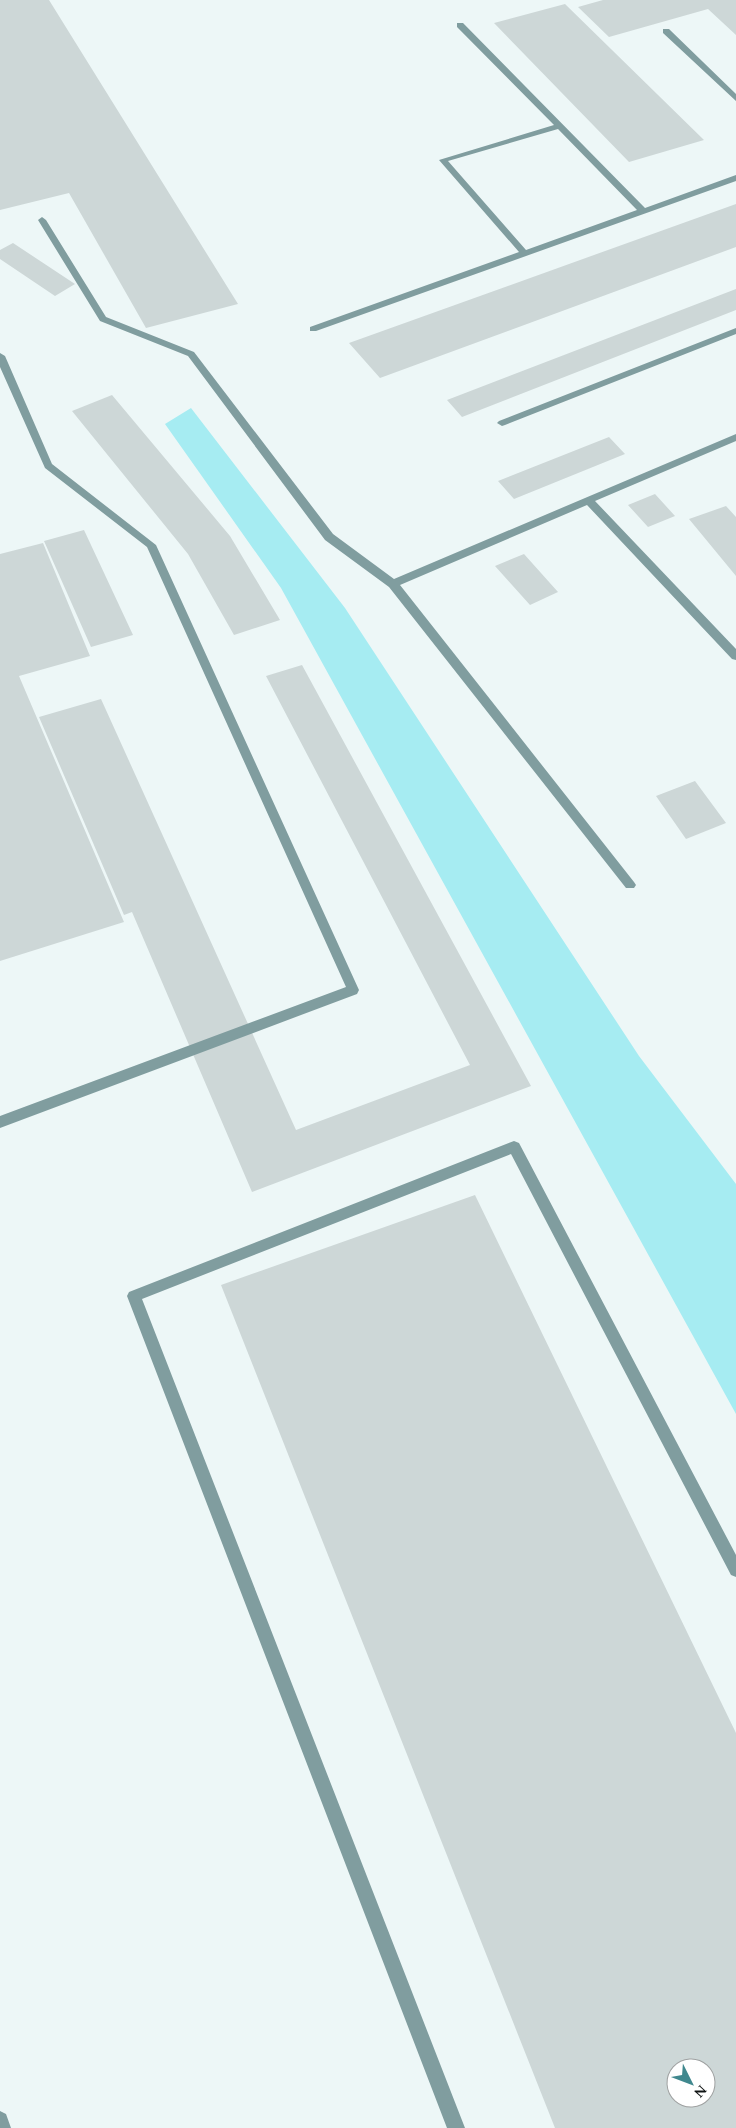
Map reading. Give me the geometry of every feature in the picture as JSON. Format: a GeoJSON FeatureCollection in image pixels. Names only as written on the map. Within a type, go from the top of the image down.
{"type":"FeatureCollection","features":[{"type":"Feature","properties":{"kind":"lane"},"geometry":{"type":"LineString","coordinates":[[460,25],[643,211]]}},
{"type":"Feature","properties":{"kind":"lane"},"geometry":{"type":"LineString","coordinates":[[666,31],[736,99]]}},
{"type":"Feature","properties":{"kind":"lane"},"geometry":{"type":"LineString","coordinates":[[524,253],[443,160],[559,126]]}},
{"type":"Feature","properties":{"kind":"lane"},"geometry":{"type":"LineString","coordinates":[[313,329],[736,178]]}},
{"type":"Feature","properties":{"kind":"lane"},"geometry":{"type":"LineString","coordinates":[[42,220],[103,319],[190,354],[329,537],[393,584],[630,885]]}},
{"type":"Feature","properties":{"kind":"lane"},"geometry":{"type":"LineString","coordinates":[[502,423],[736,331]]}},
{"type":"Feature","properties":{"kind":"lane"},"geometry":{"type":"LineString","coordinates":[[0,356],[48,466],[151,545],[353,990],[0,1122]]}},
{"type":"Feature","properties":{"kind":"lane"},"geometry":{"type":"LineString","coordinates":[[393,584],[736,437]]}},
{"type":"Feature","properties":{"kind":"lane"},"geometry":{"type":"LineString","coordinates":[[589,501],[736,656]]}},
{"type":"Feature","properties":{"kind":"lane"},"geometry":{"type":"LineString","coordinates":[[456,2128],[134,1296],[514,1147],[736,1570]]}},
{"type":"Feature","properties":{"kind":"lane"},"geometry":{"type":"LineString","coordinates":[[0,2120],[2,2128]]}},
{"type":"Feature","properties":{"kind":"shaded area"},"geometry":{"type":"Polygon","coordinates":[[[191,408],[345,608],[639,1056],[736,1184],[736,1414],[281,588],[165,424],[191,408]]]}},
{"type":"Feature","properties":{"kind":"building"},"geometry":{"type":"Polygon","coordinates":[[[0,0],[49,0],[238,304],[146,328],[69,193],[0,210],[0,0]]]}},
{"type":"Feature","properties":{"kind":"building"},"geometry":{"type":"Polygon","coordinates":[[[603,0],[736,0],[736,35],[708,9],[609,37],[578,7],[603,0]]]}},
{"type":"Feature","properties":{"kind":"building"},"geometry":{"type":"Polygon","coordinates":[[[565,4],[704,140],[629,162],[494,23],[565,4]]]}},
{"type":"Feature","properties":{"kind":"building"},"geometry":{"type":"Polygon","coordinates":[[[736,204],[736,247],[380,378],[349,343],[736,204]]]}},
{"type":"Feature","properties":{"kind":"building"},"geometry":{"type":"Polygon","coordinates":[[[13,243],[75,284],[55,296],[0,259],[0,250],[13,243]]]}},
{"type":"Feature","properties":{"kind":"building"},"geometry":{"type":"Polygon","coordinates":[[[736,289],[736,310],[462,417],[447,400],[736,289]]]}},
{"type":"Feature","properties":{"kind":"building"},"geometry":{"type":"Polygon","coordinates":[[[112,395],[230,536],[280,620],[234,635],[188,554],[72,411],[112,395]]]}},
{"type":"Feature","properties":{"kind":"building"},"geometry":{"type":"Polygon","coordinates":[[[609,437],[625,454],[514,499],[498,481],[609,437]]]}},
{"type":"Feature","properties":{"kind":"building"},"geometry":{"type":"Polygon","coordinates":[[[655,494],[675,516],[648,527],[628,505],[655,494]]]}},
{"type":"Feature","properties":{"kind":"building"},"geometry":{"type":"Polygon","coordinates":[[[726,506],[736,517],[736,576],[689,519],[726,506]]]}},
{"type":"Feature","properties":{"kind":"building"},"geometry":{"type":"Polygon","coordinates":[[[84,530],[133,635],[91,647],[44,541],[84,530]]]}},
{"type":"Feature","properties":{"kind":"building"},"geometry":{"type":"Polygon","coordinates":[[[43,543],[90,656],[19,676],[124,922],[0,961],[0,554],[43,543]]]}},
{"type":"Feature","properties":{"kind":"building"},"geometry":{"type":"Polygon","coordinates":[[[524,554],[558,592],[530,605],[495,566],[524,554]]]}},
{"type":"Feature","properties":{"kind":"building"},"geometry":{"type":"Polygon","coordinates":[[[302,665],[531,1086],[252,1192],[132,912],[124,915],[39,717],[101,699],[296,1130],[470,1065],[266,676],[302,665]]]}},
{"type":"Feature","properties":{"kind":"building"},"geometry":{"type":"Polygon","coordinates":[[[695,781],[726,823],[686,839],[656,796],[695,781]]]}},
{"type":"Feature","properties":{"kind":"building"},"geometry":{"type":"Polygon","coordinates":[[[475,1195],[736,1733],[736,2128],[555,2128],[221,1285],[475,1195]]]}}]}
